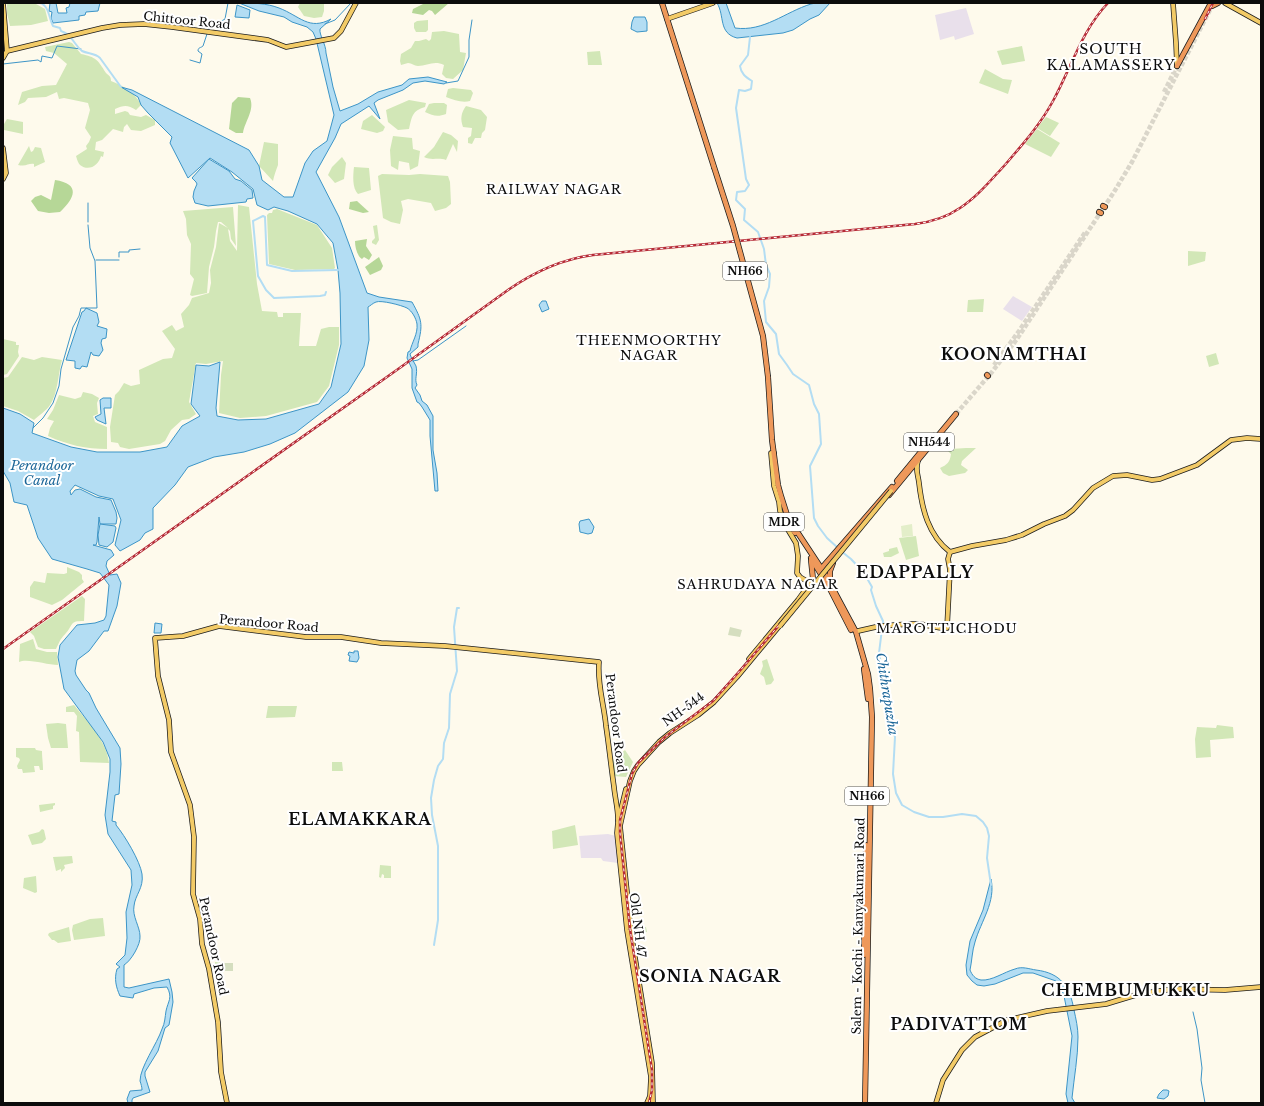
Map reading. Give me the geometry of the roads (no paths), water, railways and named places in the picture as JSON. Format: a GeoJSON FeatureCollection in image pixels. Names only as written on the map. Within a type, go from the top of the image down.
{"type":"FeatureCollection","features":[{"type":"Feature","properties":{"kind":"highway","name":"NH66"},"geometry":{"type":"LineString","coordinates":[[662,3],[733,226],[763,336],[768,377],[772,453],[780,502],[788,524],[812,557]]}},
{"type":"Feature","properties":{"kind":"highway"},"geometry":{"type":"LineString","coordinates":[[1177,66],[1182,61],[1212,4],[1218,3]]}},
{"type":"Feature","properties":{"kind":"highway","name":"NH544"},"geometry":{"type":"LineString","coordinates":[[820,570],[839,553],[890,491],[955,413],[909,472],[890,491]]}},
{"type":"Feature","properties":{"kind":"highway","name":"NH66"},"geometry":{"type":"LineString","coordinates":[[772,453],[778,485],[788,518],[820,570]]}},
{"type":"Feature","properties":{"kind":"highway","name":"NH544"},"geometry":{"type":"LineString","coordinates":[[822,577],[834,563],[839,553]]}},
{"type":"Feature","properties":{"kind":"highway"},"geometry":{"type":"LineString","coordinates":[[812,557],[821,563],[827,563]]}},
{"type":"Feature","properties":{"kind":"highway"},"geometry":{"type":"LineString","coordinates":[[811,581],[812,557]]}},
{"type":"Feature","properties":{"kind":"highway"},"geometry":{"type":"LineString","coordinates":[[831,585],[829,573],[834,563]]}},
{"type":"Feature","properties":{"kind":"highway","name":"Salem - Kochi - Kanyakumari Road"},"geometry":{"type":"LineString","coordinates":[[820,570],[822,577],[852,632],[868,697],[872,761],[870,861],[866,926]]}},
{"type":"Feature","properties":{"kind":"highway","name":"Salem - Kochi - Kanyakumari Road"},"geometry":{"type":"LineString","coordinates":[[822,577],[831,585],[856,632],[865,660],[870,689],[867,838],[864,874],[866,926],[864,1103]]}},
{"type":"Feature","properties":{"kind":"main road"},"geometry":{"type":"LineString","coordinates":[[3,3],[7,51],[3,58]]}},
{"type":"Feature","properties":{"kind":"main road","name":"Chittoor Road"},"geometry":{"type":"LineString","coordinates":[[7,51],[105,27],[144,24],[268,40],[286,47],[334,38],[338,35],[356,3]]}},
{"type":"Feature","properties":{"kind":"main road"},"geometry":{"type":"LineString","coordinates":[[666,19],[713,3]]}},
{"type":"Feature","properties":{"kind":"main road"},"geometry":{"type":"LineString","coordinates":[[1225,3],[1261,22]]}},
{"type":"Feature","properties":{"kind":"main road"},"geometry":{"type":"LineString","coordinates":[[1228,3],[1261,22]]}},
{"type":"Feature","properties":{"kind":"main road"},"geometry":{"type":"LineString","coordinates":[[1171,4],[1177,66]]}},
{"type":"Feature","properties":{"kind":"main road"},"geometry":{"type":"LineString","coordinates":[[1177,57],[1182,61]]}},
{"type":"Feature","properties":{"kind":"main road"},"geometry":{"type":"LineString","coordinates":[[3,148],[6,173],[3,178]]}},
{"type":"Feature","properties":{"kind":"main road"},"geometry":{"type":"LineString","coordinates":[[950,552],[1022,535],[1065,516],[1073,510],[1093,488],[1113,476],[1127,475],[1152,480],[1160,479],[1201,463],[1231,440],[1247,438],[1261,439]]}},
{"type":"Feature","properties":{"kind":"main road"},"geometry":{"type":"LineString","coordinates":[[920,458],[916,467],[916,473],[922,505],[928,522],[939,542],[950,552]]}},
{"type":"Feature","properties":{"kind":"main road"},"geometry":{"type":"LineString","coordinates":[[909,472],[911,470],[916,473]]}},
{"type":"Feature","properties":{"kind":"main road"},"geometry":{"type":"LineString","coordinates":[[779,625],[890,491]]}},
{"type":"Feature","properties":{"kind":"main road","name":"MDR"},"geometry":{"type":"LineString","coordinates":[[780,502],[782,517],[796,543],[798,575],[802,579],[811,581]]}},
{"type":"Feature","properties":{"kind":"main road"},"geometry":{"type":"LineString","coordinates":[[858,631],[880,626],[920,624],[948,628],[950,570],[948,559],[950,552]]}},
{"type":"Feature","properties":{"kind":"main road"},"geometry":{"type":"LineString","coordinates":[[779,625],[822,577]]}},
{"type":"Feature","properties":{"kind":"main road"},"geometry":{"type":"LineString","coordinates":[[779,625],[811,581]]}},
{"type":"Feature","properties":{"kind":"main road","name":"NH-544"},"geometry":{"type":"LineString","coordinates":[[680,725],[698,715],[722,693],[779,625]]}},
{"type":"Feature","properties":{"kind":"main road","name":"Perandoor Road"},"geometry":{"type":"LineString","coordinates":[[227,1103],[221,1072],[218,1022],[209,969],[202,944],[200,919],[193,894],[194,837],[191,809],[171,752],[169,720],[158,676],[155,638],[183,636],[219,626],[306,637],[341,637],[381,643],[445,646],[599,662],[599,686],[620,819]]}},
{"type":"Feature","properties":{"kind":"main road","name":"NH-544"},"geometry":{"type":"LineString","coordinates":[[620,819],[630,774],[635,764],[656,742],[710,702],[750,660]]}},
{"type":"Feature","properties":{"kind":"main road","name":"Old NH 47"},"geometry":{"type":"LineString","coordinates":[[620,819],[621,850],[630,939],[651,1077],[650,1103]]}},
{"type":"Feature","properties":{"kind":"main road","name":"Old NH 47"},"geometry":{"type":"LineString","coordinates":[[630,939],[652,1061],[653,1091],[650,1103]]}},
{"type":"Feature","properties":{"kind":"main road"},"geometry":{"type":"LineString","coordinates":[[937,1103],[943,1080],[962,1050],[974,1037],[1007,1020],[1047,1011],[1066,1011],[1106,1004],[1139,994],[1180,988],[1225,990],[1261,988]]}},
{"type":"Feature","properties":{"kind":"water"},"geometry":{"type":"Polygon","coordinates":[[[50,3],[56,3],[58,13],[67,13],[66,8],[69,7],[70,3],[100,3],[98,11],[86,12],[85,15],[79,16],[79,20],[53,23],[51,18],[52,12],[49,11],[50,3]]]}},
{"type":"Feature","properties":{"kind":"water","name":"Perandoor Canal"},"geometry":{"type":"Polygon","coordinates":[[[239,3],[274,6],[310,23],[323,22],[331,19],[320,29],[320,31],[325,46],[333,87],[340,111],[358,104],[378,92],[402,85],[409,79],[428,77],[447,82],[444,84],[425,81],[413,83],[403,90],[374,103],[380,119],[369,106],[341,124],[316,172],[339,217],[367,293],[379,297],[412,302],[420,318],[421,332],[418,347],[410,354],[416,366],[417,385],[415,388],[433,416],[433,450],[438,491],[435,491],[430,420],[417,402],[412,388],[412,369],[407,358],[408,352],[410,351],[416,335],[417,328],[415,317],[407,308],[391,303],[375,302],[368,307],[369,340],[364,366],[348,392],[295,433],[270,444],[244,452],[214,457],[188,467],[175,485],[153,508],[153,529],[145,533],[140,540],[120,551],[115,545],[121,520],[113,499],[99,496],[75,485],[70,491],[71,495],[75,490],[80,489],[96,497],[111,500],[117,518],[116,524],[100,524],[99,517],[97,542],[96,545],[93,545],[111,550],[114,555],[107,561],[106,566],[110,575],[117,574],[121,583],[117,606],[108,631],[104,631],[89,651],[77,660],[75,671],[120,748],[121,764],[119,794],[115,795],[112,821],[116,822],[116,825],[132,849],[142,874],[142,883],[135,902],[134,910],[140,933],[140,939],[135,952],[130,960],[124,965],[124,987],[129,988],[169,979],[173,1002],[169,1025],[165,1028],[158,1051],[145,1072],[150,1092],[133,1098],[132,1103],[128,1103],[127,1099],[130,1091],[142,1090],[140,1081],[141,1075],[163,1027],[170,994],[167,987],[154,988],[134,994],[133,998],[120,996],[117,989],[116,976],[117,969],[120,967],[116,964],[125,955],[127,938],[126,912],[132,885],[131,870],[108,834],[105,815],[110,759],[103,742],[64,689],[58,657],[60,645],[77,625],[95,623],[104,620],[106,616],[109,585],[100,573],[52,559],[38,538],[27,505],[14,502],[10,483],[3,471],[3,408],[20,414],[34,423],[32,433],[71,447],[97,452],[140,452],[167,447],[182,426],[200,416],[191,404],[196,365],[209,366],[220,362],[216,408],[217,416],[238,420],[266,419],[319,404],[331,387],[341,344],[340,293],[338,270],[333,243],[317,224],[288,211],[274,207],[268,210],[257,205],[253,189],[232,172],[210,158],[188,178],[170,143],[172,137],[141,105],[138,97],[121,87],[132,90],[249,150],[259,166],[262,180],[284,197],[293,197],[305,163],[313,151],[327,141],[334,115],[316,39],[313,32],[307,27],[292,22],[284,17],[259,11],[239,3]]]}},
{"type":"Feature","properties":{"kind":"water"},"geometry":{"type":"Polygon","coordinates":[[[717,3],[726,3],[735,28],[746,28],[765,24],[801,7],[811,4],[830,3],[819,15],[793,30],[783,33],[737,38],[731,36],[724,28],[717,3]]]}},
{"type":"Feature","properties":{"kind":"water"},"geometry":{"type":"Polygon","coordinates":[[[237,5],[250,10],[249,18],[235,17],[237,5]]]}},
{"type":"Feature","properties":{"kind":"water"},"geometry":{"type":"Polygon","coordinates":[[[634,17],[645,17],[647,22],[647,31],[637,32],[631,29],[634,17]]]}},
{"type":"Feature","properties":{"kind":"water"},"geometry":{"type":"Polygon","coordinates":[[[209,159],[229,171],[235,179],[241,181],[252,190],[253,198],[247,199],[246,202],[208,206],[195,203],[193,197],[197,184],[192,178],[209,159]]]}},
{"type":"Feature","properties":{"kind":"water"},"geometry":{"type":"Polygon","coordinates":[[[542,301],[546,301],[549,309],[542,312],[539,305],[542,301]]]}},
{"type":"Feature","properties":{"kind":"water"},"geometry":{"type":"Polygon","coordinates":[[[86,308],[97,313],[99,322],[97,326],[107,329],[106,338],[102,339],[101,343],[103,350],[99,356],[93,355],[91,352],[87,367],[82,366],[80,369],[75,368],[75,361],[66,360],[82,312],[86,308]]]}},
{"type":"Feature","properties":{"kind":"water"},"geometry":{"type":"Polygon","coordinates":[[[103,398],[111,398],[111,408],[104,408],[106,424],[97,420],[95,417],[101,414],[100,400],[103,398]]]}},
{"type":"Feature","properties":{"kind":"water"},"geometry":{"type":"Polygon","coordinates":[[[589,519],[594,527],[592,533],[588,534],[580,532],[580,521],[589,519]]]}},
{"type":"Feature","properties":{"kind":"water"},"geometry":{"type":"Polygon","coordinates":[[[100,524],[115,526],[116,528],[113,542],[107,547],[99,545],[98,535],[100,524]]]}},
{"type":"Feature","properties":{"kind":"water"},"geometry":{"type":"Polygon","coordinates":[[[155,623],[162,624],[161,633],[154,633],[155,623]]]}},
{"type":"Feature","properties":{"kind":"water"},"geometry":{"type":"Polygon","coordinates":[[[354,651],[358,651],[359,658],[357,662],[349,661],[349,652],[354,653],[354,651]]]}},
{"type":"Feature","properties":{"kind":"water"},"geometry":{"type":"Polygon","coordinates":[[[991,879],[992,887],[990,904],[975,942],[970,970],[975,978],[985,980],[994,978],[1011,970],[1026,968],[1052,974],[1063,982],[1070,994],[1078,1030],[1072,1098],[1075,1103],[1068,1103],[1066,1094],[1072,1036],[1064,996],[1056,981],[1033,973],[1023,973],[995,984],[984,986],[977,985],[967,975],[966,965],[970,941],[983,910],[991,879]]]}},
{"type":"Feature","properties":{"kind":"water"},"geometry":{"type":"Polygon","coordinates":[[[1163,1090],[1169,1091],[1168,1096],[1164,1099],[1157,1098],[1159,1094],[1163,1090]]]}},
{"type":"Feature","properties":{"kind":"waterway"},"geometry":{"type":"LineString","coordinates":[[40,3],[47,9],[53,26],[60,28],[61,31],[71,37],[82,51],[96,55],[100,58],[121,87]]}},
{"type":"Feature","properties":{"kind":"waterway"},"geometry":{"type":"LineString","coordinates":[[207,30],[225,19],[228,3]]}},
{"type":"Feature","properties":{"kind":"waterway"},"geometry":{"type":"LineString","coordinates":[[325,24],[335,20],[351,3]]}},
{"type":"Feature","properties":{"kind":"waterway"},"geometry":{"type":"LineString","coordinates":[[446,83],[458,81],[469,57],[469,40],[472,20]]}},
{"type":"Feature","properties":{"kind":"waterway"},"geometry":{"type":"LineString","coordinates":[[190,60],[200,63],[202,54],[198,50],[203,46],[207,34]]}},
{"type":"Feature","properties":{"kind":"waterway","name":"Chithrapuzha"},"geometry":{"type":"LineString","coordinates":[[750,37],[748,55],[740,66],[746,77],[752,81],[751,89],[745,91],[739,90],[736,108],[746,179],[749,185],[745,191],[737,192],[736,200],[745,209],[744,220],[758,232],[764,249],[766,265],[770,274],[769,287],[764,301],[766,322],[776,334],[779,354],[793,374],[809,385],[814,404],[819,414],[821,444],[810,466],[814,518],[827,538],[838,548]]}},
{"type":"Feature","properties":{"kind":"waterway"},"geometry":{"type":"LineString","coordinates":[[3,64],[38,60],[41,62],[42,56],[52,58],[57,46],[81,49]]}},
{"type":"Feature","properties":{"kind":"waterway"},"geometry":{"type":"LineString","coordinates":[[88,203],[88,222]]}},
{"type":"Feature","properties":{"kind":"waterway"},"geometry":{"type":"LineString","coordinates":[[326,292],[325,295],[320,296],[274,298],[266,290],[258,276],[253,221],[263,216],[265,217],[267,265],[292,271],[338,270]]}},
{"type":"Feature","properties":{"kind":"waterway"},"geometry":{"type":"LineString","coordinates":[[33,428],[43,418],[53,403],[59,386],[61,369],[73,327],[79,316],[81,308],[97,308],[95,261],[90,248],[88,225]]}},
{"type":"Feature","properties":{"kind":"waterway"},"geometry":{"type":"LineString","coordinates":[[119,257],[119,252],[129,252],[129,250],[140,249]]}},
{"type":"Feature","properties":{"kind":"waterway"},"geometry":{"type":"LineString","coordinates":[[96,260],[119,260]]}},
{"type":"Feature","properties":{"kind":"waterway"},"geometry":{"type":"LineString","coordinates":[[413,361],[418,360],[466,326]]}},
{"type":"Feature","properties":{"kind":"waterway","name":"Chithrapuzha"},"geometry":{"type":"LineString","coordinates":[[841,551],[864,573],[872,587],[871,590],[876,606],[883,621],[879,653],[884,676],[887,711],[895,737],[893,774],[896,793],[902,805],[914,812],[929,817],[943,817],[962,814],[976,816],[983,822],[987,828],[989,836],[987,858],[991,885]]}},
{"type":"Feature","properties":{"kind":"waterway"},"geometry":{"type":"LineString","coordinates":[[434,945],[438,920],[438,846],[432,815],[431,798],[438,766],[443,759],[444,743],[449,728],[450,694],[457,671],[454,627],[457,608],[459,608]]}},
{"type":"Feature","properties":{"kind":"waterway"},"geometry":{"type":"LineString","coordinates":[[1193,1012],[1197,1029],[1202,1068],[1201,1080],[1205,1103]]}},
{"type":"Feature","properties":{"kind":"tunnel"},"geometry":{"type":"LineString","coordinates":[[956,414],[992,372],[1017,339],[1114,192],[1132,162],[1212,6]]}},
{"type":"Feature","properties":{"kind":"tunnel"},"geometry":{"type":"LineString","coordinates":[[1164,92],[1177,66]]}},
{"type":"Feature","properties":{"kind":"tunnel"},"geometry":{"type":"LineString","coordinates":[[994,365],[1019,331],[1086,231]]}},
{"type":"Feature","properties":{"kind":"railway"},"geometry":{"type":"LineString","coordinates":[[3,649],[508,290],[538,272],[559,263],[593,255],[915,224],[939,219],[950,214],[972,199],[1004,166],[1037,127],[1053,101],[1084,37],[1091,25],[1108,3]]}},
{"type":"Feature","properties":{"kind":"railway"},"geometry":{"type":"LineString","coordinates":[[1205,19],[1213,3]]}},
{"type":"Feature","properties":{"kind":"railway"},"geometry":{"type":"LineString","coordinates":[[649,1103],[652,1090],[652,1070],[630,929],[620,833],[620,820],[632,774],[638,763],[665,737],[713,701],[839,555]]}},
{"type":"Feature","properties":{"kind":"district","name":"SOUTH KALAMASSERY"},"geometry":{"type":"Point","coordinates":[1111,58]}},
{"type":"Feature","properties":{"kind":"district","name":"RAILWAY NAGAR"},"geometry":{"type":"Point","coordinates":[554,189]}},
{"type":"Feature","properties":{"kind":"district","name":"THEENMOORTHY NAGAR"},"geometry":{"type":"Point","coordinates":[649,348]}},
{"type":"Feature","properties":{"kind":"district","name":"KOONAMTHAI"},"geometry":{"type":"Point","coordinates":[1014,354]}},
{"type":"Feature","properties":{"kind":"district","name":"EDAPPALLY"},"geometry":{"type":"Point","coordinates":[915,572]}},
{"type":"Feature","properties":{"kind":"district","name":"SAHRUDAYA NAGAR"},"geometry":{"type":"Point","coordinates":[758,584]}},
{"type":"Feature","properties":{"kind":"district","name":"MAROTTICHODU"},"geometry":{"type":"Point","coordinates":[947,628]}},
{"type":"Feature","properties":{"kind":"district","name":"ELAMAKKARA"},"geometry":{"type":"Point","coordinates":[360,819]}},
{"type":"Feature","properties":{"kind":"district","name":"SONIA NAGAR"},"geometry":{"type":"Point","coordinates":[710,976]}},
{"type":"Feature","properties":{"kind":"district","name":"CHEMBUMUKKU"},"geometry":{"type":"Point","coordinates":[1126,990]}},
{"type":"Feature","properties":{"kind":"district","name":"PADIVATTOM"},"geometry":{"type":"Point","coordinates":[959,1024]}}]}
